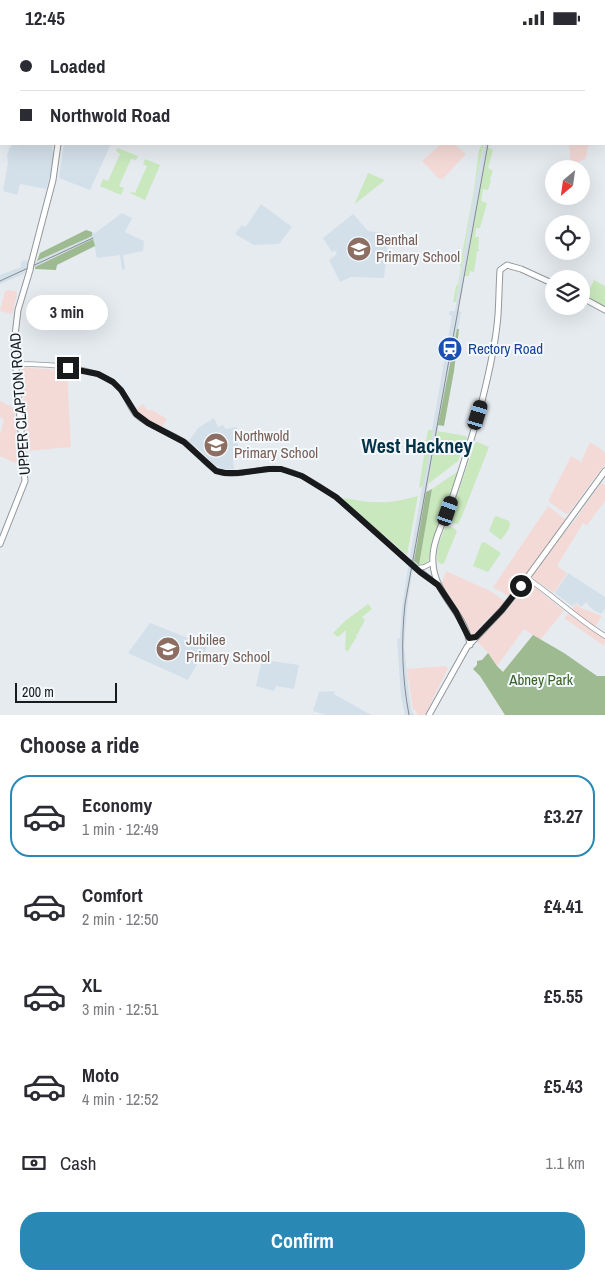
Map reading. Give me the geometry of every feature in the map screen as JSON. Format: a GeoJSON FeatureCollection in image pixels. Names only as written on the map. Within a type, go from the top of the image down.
{"type":"FeatureCollection","features":[{"type":"Feature","properties":{"kind":"highway","name":"UPPER CLAPTON ROAD"},"geometry":{"type":"LineString","coordinates":[[0,544],[25,481],[14,343],[15,321],[53,180],[58,145]]}},
{"type":"Feature","properties":{"kind":"highway"},"geometry":{"type":"LineString","coordinates":[[470,645],[469,638],[456,612],[438,585],[432,563],[437,540],[461,471],[482,401],[498,317],[500,270],[507,265],[545,279]]}},
{"type":"Feature","properties":{"kind":"highway"},"geometry":{"type":"LineString","coordinates":[[590,302],[605,310]]}},
{"type":"Feature","properties":{"kind":"highway"},"geometry":{"type":"LineString","coordinates":[[429,715],[460,658],[527,578],[605,471]]}},
{"type":"Feature","properties":{"kind":"highway"},"geometry":{"type":"LineString","coordinates":[[469,638],[476,637]]}},
{"type":"Feature","properties":{"kind":"main road"},"geometry":{"type":"LineString","coordinates":[[16,364],[68,368],[103,376],[121,390],[136,414],[148,423],[184,442],[216,471],[238,473],[275,468],[302,476],[336,497],[409,562],[438,585]]}},
{"type":"Feature","properties":{"kind":"main road"},"geometry":{"type":"LineString","coordinates":[[414,566],[424,567],[432,563]]}},
{"type":"Feature","properties":{"kind":"main road"},"geometry":{"type":"LineString","coordinates":[[527,578],[579,619],[605,636]]}},
{"type":"Feature","properties":{"kind":"shaded area"},"geometry":{"type":"Polygon","coordinates":[[[12,145],[52,145],[54,164],[46,189],[20,184],[17,195],[3,191],[8,163],[7,155],[12,145]]]}},
{"type":"Feature","properties":{"kind":"shaded area"},"geometry":{"type":"Polygon","coordinates":[[[64,145],[111,145],[90,190],[59,178],[64,145]]]}},
{"type":"Feature","properties":{"kind":"shaded area"},"geometry":{"type":"Polygon","coordinates":[[[440,145],[455,145],[466,154],[443,179],[438,178],[422,161],[440,145]]]}},
{"type":"Feature","properties":{"kind":"shaded area"},"geometry":{"type":"Polygon","coordinates":[[[485,145],[489,145],[458,311],[462,312],[439,423],[408,598],[404,645],[409,694],[414,715],[405,715],[401,696],[397,639],[400,638],[407,574],[452,316],[449,315],[450,311],[455,311],[477,175],[485,145]]]}},
{"type":"Feature","properties":{"kind":"shaded area"},"geometry":{"type":"Polygon","coordinates":[[[569,145],[588,145],[586,159],[571,160],[569,145]]]}},
{"type":"Feature","properties":{"kind":"shaded area"},"geometry":{"type":"Polygon","coordinates":[[[261,204],[292,227],[279,244],[254,245],[235,234],[242,225],[245,227],[247,225],[261,204]]]}},
{"type":"Feature","properties":{"kind":"shaded area"},"geometry":{"type":"Polygon","coordinates":[[[122,213],[132,218],[125,232],[144,241],[143,251],[123,255],[125,269],[122,270],[120,255],[97,258],[93,239],[0,284],[0,275],[21,267],[21,262],[28,261],[27,266],[71,246],[92,232],[95,233],[122,213]]]}},
{"type":"Feature","properties":{"kind":"shaded area","name":"Benthal Primary School"},"geometry":{"type":"Polygon","coordinates":[[[353,214],[368,231],[389,234],[384,278],[351,277],[340,282],[329,260],[337,254],[335,250],[332,252],[323,238],[353,214]]]}},
{"type":"Feature","properties":{"kind":"shaded area"},"geometry":{"type":"Polygon","coordinates":[[[5,291],[16,291],[17,294],[12,314],[0,311],[5,291]]]}},
{"type":"Feature","properties":{"kind":"shaded area"},"geometry":{"type":"Polygon","coordinates":[[[21,367],[67,371],[71,447],[28,451],[21,367]]]}},
{"type":"Feature","properties":{"kind":"shaded area"},"geometry":{"type":"Polygon","coordinates":[[[0,401],[14,408],[15,427],[18,428],[20,465],[0,456],[0,435],[4,419],[0,417],[0,401]]]}},
{"type":"Feature","properties":{"kind":"shaded area"},"geometry":{"type":"Polygon","coordinates":[[[143,404],[147,410],[152,410],[167,419],[162,427],[143,417],[138,412],[136,409],[143,404]]]}},
{"type":"Feature","properties":{"kind":"shaded area","name":"Northwold Primary School"},"geometry":{"type":"Polygon","coordinates":[[[214,418],[218,427],[223,425],[226,429],[237,427],[240,454],[234,457],[234,469],[223,469],[214,465],[189,441],[198,428],[214,418]]]}},
{"type":"Feature","properties":{"kind":"shaded area"},"geometry":{"type":"Polygon","coordinates":[[[590,442],[605,452],[605,464],[568,514],[566,514],[548,501],[571,456],[581,462],[590,442]]]}},
{"type":"Feature","properties":{"kind":"shaded area"},"geometry":{"type":"Polygon","coordinates":[[[601,483],[605,485],[605,501],[587,525],[583,523],[557,566],[567,573],[554,593],[531,577],[601,483]]]}},
{"type":"Feature","properties":{"kind":"shaded area"},"geometry":{"type":"Polygon","coordinates":[[[548,506],[566,520],[510,597],[493,587],[548,506]]]}},
{"type":"Feature","properties":{"kind":"shaded area"},"geometry":{"type":"Polygon","coordinates":[[[446,571],[490,591],[505,601],[497,612],[490,616],[472,636],[441,585],[446,571]]]}},
{"type":"Feature","properties":{"kind":"shaded area"},"geometry":{"type":"Polygon","coordinates":[[[568,573],[605,597],[605,609],[601,614],[592,609],[586,602],[581,607],[577,603],[572,606],[555,593],[568,573]]]}},
{"type":"Feature","properties":{"kind":"shaded area"},"geometry":{"type":"Polygon","coordinates":[[[529,582],[564,611],[540,640],[524,629],[497,666],[477,641],[507,610],[529,582]]]}},
{"type":"Feature","properties":{"kind":"shaded area"},"geometry":{"type":"Polygon","coordinates":[[[576,604],[581,608],[602,616],[595,627],[572,609],[576,604]]]}},
{"type":"Feature","properties":{"kind":"shaded area"},"geometry":{"type":"Polygon","coordinates":[[[568,614],[605,638],[604,646],[564,618],[568,614]]]}},
{"type":"Feature","properties":{"kind":"shaded area","name":"Jubilee Primary School"},"geometry":{"type":"Polygon","coordinates":[[[150,623],[208,646],[188,680],[128,653],[150,623]]]}},
{"type":"Feature","properties":{"kind":"shaded area"},"geometry":{"type":"Polygon","coordinates":[[[262,661],[299,665],[294,689],[276,686],[274,691],[256,686],[262,661]]]}},
{"type":"Feature","properties":{"kind":"shaded area"},"geometry":{"type":"Polygon","coordinates":[[[446,666],[448,669],[425,715],[417,715],[416,710],[413,710],[407,669],[446,666]]]}},
{"type":"Feature","properties":{"kind":"shaded area"},"geometry":{"type":"Polygon","coordinates":[[[335,691],[334,694],[371,715],[326,715],[313,711],[319,692],[335,691]]]}},
{"type":"Feature","properties":{"kind":"green space"},"geometry":{"type":"Polygon","coordinates":[[[482,145],[484,145],[456,302],[453,302],[461,267],[479,150],[482,145]]]}},
{"type":"Feature","properties":{"kind":"green space"},"geometry":{"type":"Polygon","coordinates":[[[488,147],[493,150],[488,168],[493,171],[488,190],[483,189],[481,201],[487,203],[480,228],[476,228],[475,237],[479,237],[478,249],[480,251],[477,251],[474,272],[470,271],[469,276],[465,276],[488,147]]]}},
{"type":"Feature","properties":{"kind":"green space"},"geometry":{"type":"Polygon","coordinates":[[[117,148],[138,156],[136,160],[131,159],[119,186],[124,188],[121,195],[100,186],[103,179],[108,181],[120,154],[116,151],[117,148]]]}},
{"type":"Feature","properties":{"kind":"green space"},"geometry":{"type":"Polygon","coordinates":[[[145,159],[160,165],[145,200],[130,193],[135,193],[147,166],[143,164],[145,159]]]}},
{"type":"Feature","properties":{"kind":"green space"},"geometry":{"type":"Polygon","coordinates":[[[368,173],[385,180],[355,203],[368,173]]]}},
{"type":"Feature","properties":{"kind":"green space"},"geometry":{"type":"Polygon","coordinates":[[[86,230],[92,232],[92,236],[37,261],[40,253],[86,230]]]}},
{"type":"Feature","properties":{"kind":"green space"},"geometry":{"type":"Polygon","coordinates":[[[93,239],[95,246],[57,265],[56,270],[35,269],[35,267],[93,239]]]}},
{"type":"Feature","properties":{"kind":"green space"},"geometry":{"type":"Polygon","coordinates":[[[594,280],[605,286],[605,307],[590,298],[590,288],[594,280]]]}},
{"type":"Feature","properties":{"kind":"green space"},"geometry":{"type":"Polygon","coordinates":[[[457,329],[459,329],[454,371],[444,426],[438,425],[457,329]]]}},
{"type":"Feature","properties":{"kind":"green space"},"geometry":{"type":"Polygon","coordinates":[[[428,430],[433,430],[423,486],[419,488],[428,430]]]}},
{"type":"Feature","properties":{"kind":"green space"},"geometry":{"type":"Polygon","coordinates":[[[437,431],[466,436],[467,438],[458,461],[428,484],[437,431]]]}},
{"type":"Feature","properties":{"kind":"green space"},"geometry":{"type":"Polygon","coordinates":[[[477,442],[489,447],[458,524],[448,522],[475,443],[477,442]]]}},
{"type":"Feature","properties":{"kind":"green space"},"geometry":{"type":"Polygon","coordinates":[[[460,470],[433,542],[428,562],[419,565],[432,489],[460,470]]]}},
{"type":"Feature","properties":{"kind":"green space"},"geometry":{"type":"Polygon","coordinates":[[[432,489],[419,565],[414,561],[426,492],[432,489]]]}},
{"type":"Feature","properties":{"kind":"green space"},"geometry":{"type":"Polygon","coordinates":[[[418,496],[407,555],[343,500],[345,498],[382,502],[398,501],[418,496]]]}},
{"type":"Feature","properties":{"kind":"green space"},"geometry":{"type":"Polygon","coordinates":[[[496,516],[509,521],[510,524],[508,531],[501,540],[489,531],[496,516]]]}},
{"type":"Feature","properties":{"kind":"green space"},"geometry":{"type":"Polygon","coordinates":[[[446,525],[457,531],[444,563],[441,564],[438,562],[437,553],[446,525]]]}},
{"type":"Feature","properties":{"kind":"green space"},"geometry":{"type":"Polygon","coordinates":[[[482,542],[501,553],[488,572],[473,566],[482,542]]]}},
{"type":"Feature","properties":{"kind":"green space"},"geometry":{"type":"Polygon","coordinates":[[[368,604],[372,609],[362,617],[365,620],[357,635],[353,633],[357,636],[348,651],[345,650],[346,630],[338,637],[333,633],[345,621],[368,604]]]}},
{"type":"Feature","properties":{"kind":"green space","name":"Abney Park"},"geometry":{"type":"Polygon","coordinates":[[[533,635],[564,653],[597,676],[605,676],[605,715],[505,715],[480,676],[473,669],[477,665],[477,661],[482,660],[488,653],[503,672],[533,635]]]}},
{"type":"Feature","properties":{"kind":"railway"},"geometry":{"type":"LineString","coordinates":[[409,715],[403,659],[405,604],[488,145]]}},
{"type":"Feature","properties":{"kind":"railway"},"geometry":{"type":"LineString","coordinates":[[0,281],[93,238]]}},
{"type":"Feature","properties":{"kind":"place","name":"Benthal Primary School"},"geometry":{"type":"Point","coordinates":[359,249]}},
{"type":"Feature","properties":{"kind":"place","name":"Rectory Road"},"geometry":{"type":"Point","coordinates":[450,349]}},
{"type":"Feature","properties":{"kind":"place","name":"Northwold Primary School"},"geometry":{"type":"Point","coordinates":[216,445]}},
{"type":"Feature","properties":{"kind":"place","name":"Jubilee Primary School"},"geometry":{"type":"Point","coordinates":[168,649]}},
{"type":"Feature","properties":{"kind":"district","name":"West Hackney"},"geometry":{"type":"Point","coordinates":[417,446]}},
{"type":"Feature","properties":{"kind":"route"},"geometry":{"type":"LineString","coordinates":[[68,368],[98,374],[113,382],[121,390],[136,414],[148,423],[184,442],[216,471],[221,473],[238,473],[275,468],[281,469],[302,476],[336,497],[420,572],[438,585],[460,618],[469,638],[476,637],[492,622],[521,586]]}}]}
